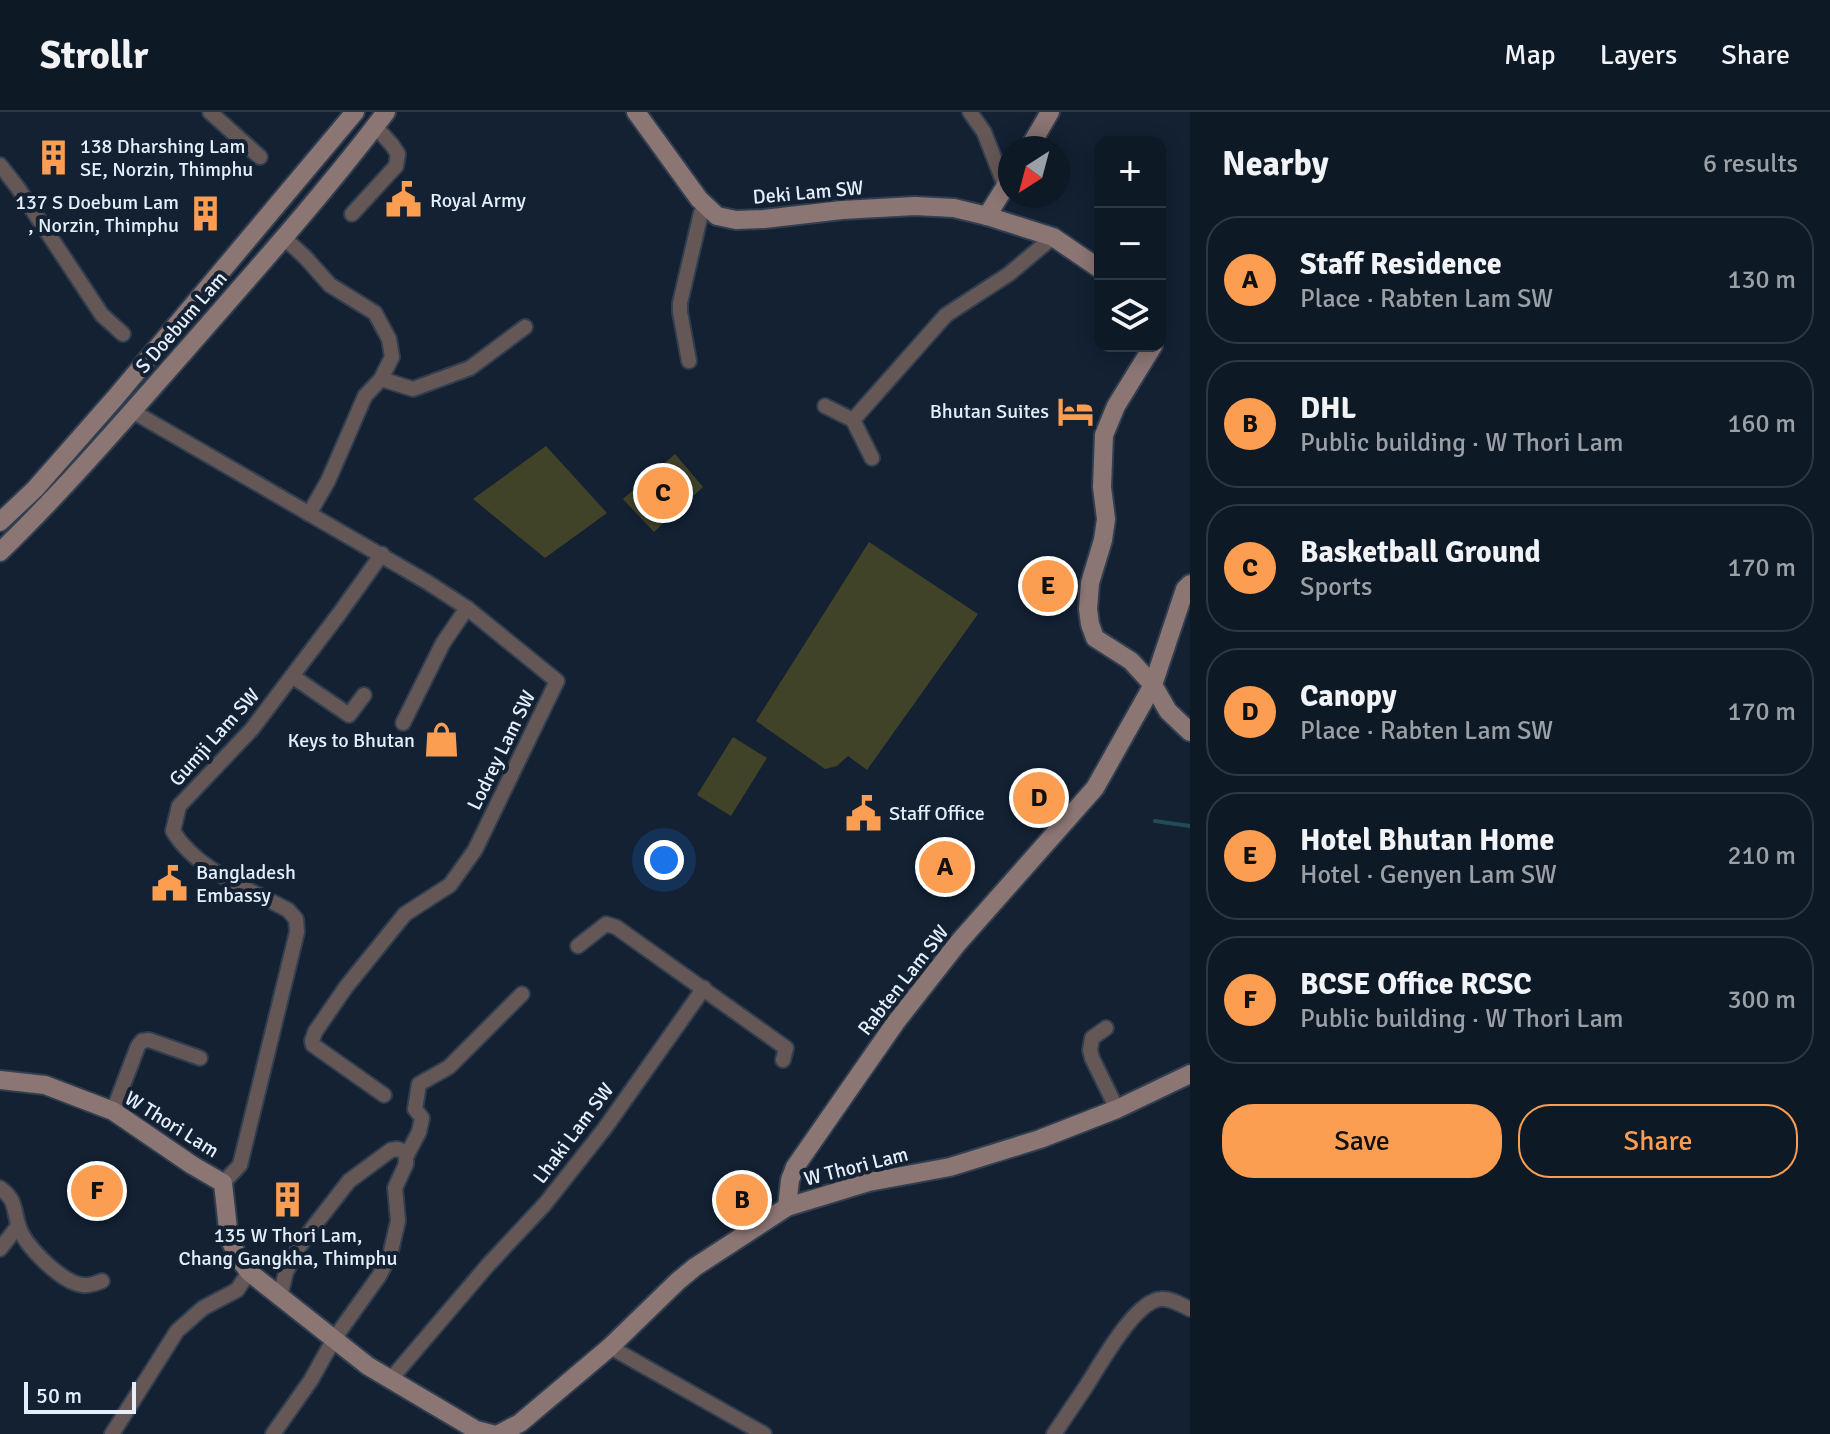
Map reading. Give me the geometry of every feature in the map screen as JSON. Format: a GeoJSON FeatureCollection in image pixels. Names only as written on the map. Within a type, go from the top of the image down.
{"type":"FeatureCollection","features":[{"type":"Feature","properties":{"kind":"main road","name":"S Doebum Lam"},"geometry":{"type":"LineString","coordinates":[[0,522],[35,489],[115,398],[355,112]]}},
{"type":"Feature","properties":{"kind":"main road"},"geometry":{"type":"LineString","coordinates":[[636,112],[706,206]]}},
{"type":"Feature","properties":{"kind":"main road"},"geometry":{"type":"LineString","coordinates":[[1036,136],[1050,112]]}},
{"type":"Feature","properties":{"kind":"main road","name":"S Doebum Lam"},"geometry":{"type":"LineString","coordinates":[[0,552],[50,504],[314,204],[380,119]]}},
{"type":"Feature","properties":{"kind":"main road"},"geometry":{"type":"LineString","coordinates":[[987,216],[998,198]]}},
{"type":"Feature","properties":{"kind":"main road","name":"Deki Lam SW"},"geometry":{"type":"LineString","coordinates":[[706,206],[717,216],[736,220],[842,210],[915,206],[954,208],[1053,237],[1094,265]]}},
{"type":"Feature","properties":{"kind":"main road"},"geometry":{"type":"LineString","coordinates":[[1149,352],[1116,406],[1104,435],[1102,487],[1106,519],[1090,583],[1088,609],[1095,638],[1131,661],[1153,685],[1168,711],[1190,732]]}},
{"type":"Feature","properties":{"kind":"main road","name":"Rabten Lam SW"},"geometry":{"type":"LineString","coordinates":[[787,1207],[795,1167],[896,1022],[958,943],[1095,788],[1153,685],[1185,589],[1190,584]]}},
{"type":"Feature","properties":{"kind":"main road","name":"W Thori Lam"},"geometry":{"type":"LineString","coordinates":[[499,1434],[520,1423],[610,1347],[695,1267],[787,1207],[869,1182],[950,1167],[1040,1139],[1117,1109],[1190,1074]]}},
{"type":"Feature","properties":{"kind":"main road","name":"W Thori Lam"},"geometry":{"type":"LineString","coordinates":[[0,1080],[45,1085],[113,1111],[223,1183],[229,1238],[249,1272],[390,1380],[476,1430],[492,1434]]}},
{"type":"Feature","properties":{"kind":"street"},"geometry":{"type":"LineString","coordinates":[[210,112],[260,157]]}},
{"type":"Feature","properties":{"kind":"street"},"geometry":{"type":"LineString","coordinates":[[970,112],[998,161]]}},
{"type":"Feature","properties":{"kind":"street"},"geometry":{"type":"LineString","coordinates":[[352,214],[396,166],[398,154],[380,119]]}},
{"type":"Feature","properties":{"kind":"street"},"geometry":{"type":"LineString","coordinates":[[0,192],[5,172]]}},
{"type":"Feature","properties":{"kind":"street"},"geometry":{"type":"LineString","coordinates":[[5,172],[102,315],[123,334]]}},
{"type":"Feature","properties":{"kind":"street"},"geometry":{"type":"LineString","coordinates":[[689,361],[680,303],[701,213],[706,206]]}},
{"type":"Feature","properties":{"kind":"street"},"geometry":{"type":"LineString","coordinates":[[283,237],[330,285],[375,313],[389,339],[392,357],[381,379],[365,396],[328,481],[309,514]]}},
{"type":"Feature","properties":{"kind":"street"},"geometry":{"type":"LineString","coordinates":[[853,420],[946,315],[1009,274],[1053,237]]}},
{"type":"Feature","properties":{"kind":"street"},"geometry":{"type":"LineString","coordinates":[[381,379],[413,389],[470,368],[525,327]]}},
{"type":"Feature","properties":{"kind":"street"},"geometry":{"type":"LineString","coordinates":[[825,406],[853,420],[872,458]]}},
{"type":"Feature","properties":{"kind":"street","name":"Lodrey Lam SW"},"geometry":{"type":"LineString","coordinates":[[132,411],[382,554],[467,608],[557,681],[475,850],[450,885],[405,914],[346,987],[315,1032],[313,1045],[384,1095]]}},
{"type":"Feature","properties":{"kind":"street","name":"Gumji Lam SW"},"geometry":{"type":"LineString","coordinates":[[223,1183],[240,1165],[297,932],[296,919],[288,910],[205,866],[182,846],[173,831],[179,806],[252,729],[382,554]]}},
{"type":"Feature","properties":{"kind":"street"},"geometry":{"type":"LineString","coordinates":[[403,723],[443,643],[467,608]]}},
{"type":"Feature","properties":{"kind":"street"},"geometry":{"type":"LineString","coordinates":[[292,676],[349,715],[364,695]]}},
{"type":"Feature","properties":{"kind":"street"},"geometry":{"type":"LineString","coordinates":[[578,946],[606,924],[616,927],[786,1048],[783,1060]]}},
{"type":"Feature","properties":{"kind":"street","name":"Lhaki Lam SW"},"geometry":{"type":"LineString","coordinates":[[390,1380],[488,1265],[545,1204],[605,1128],[704,988]]}},
{"type":"Feature","properties":{"kind":"street"},"geometry":{"type":"LineString","coordinates":[[273,1434],[390,1255],[398,1221],[395,1188],[422,1118],[415,1109],[419,1084],[449,1067],[522,994]]}},
{"type":"Feature","properties":{"kind":"street"},"geometry":{"type":"LineString","coordinates":[[1106,1028],[1092,1038],[1090,1050],[1117,1109]]}},
{"type":"Feature","properties":{"kind":"street"},"geometry":{"type":"LineString","coordinates":[[113,1111],[142,1041],[149,1040],[200,1058]]}},
{"type":"Feature","properties":{"kind":"street"},"geometry":{"type":"LineString","coordinates":[[280,1297],[286,1272],[299,1247],[349,1181],[391,1150],[402,1150],[407,1155]]}},
{"type":"Feature","properties":{"kind":"street"},"geometry":{"type":"LineString","coordinates":[[0,1188],[16,1207],[18,1226],[28,1245],[48,1265],[82,1285],[102,1281]]}},
{"type":"Feature","properties":{"kind":"street"},"geometry":{"type":"LineString","coordinates":[[0,1249],[18,1226]]}},
{"type":"Feature","properties":{"kind":"street"},"geometry":{"type":"LineString","coordinates":[[112,1434],[177,1331],[203,1308],[237,1290],[249,1272]]}},
{"type":"Feature","properties":{"kind":"street"},"geometry":{"type":"LineString","coordinates":[[1054,1434],[1116,1339],[1141,1310],[1161,1299],[1190,1309]]}},
{"type":"Feature","properties":{"kind":"street"},"geometry":{"type":"LineString","coordinates":[[610,1347],[764,1434]]}},
{"type":"Feature","properties":{"kind":"green space"},"geometry":{"type":"Polygon","coordinates":[[[546,446],[607,513],[545,558],[473,499],[546,446]]]}},
{"type":"Feature","properties":{"kind":"green space"},"geometry":{"type":"Polygon","coordinates":[[[675,454],[703,487],[654,532],[623,499],[675,454]]]}},
{"type":"Feature","properties":{"kind":"green space"},"geometry":{"type":"Polygon","coordinates":[[[869,542],[978,614],[867,770],[848,756],[837,766],[825,769],[756,721],[869,542]]]}},
{"type":"Feature","properties":{"kind":"green space"},"geometry":{"type":"Polygon","coordinates":[[[733,737],[767,758],[731,816],[697,795],[733,737]]]}},
{"type":"Feature","properties":{"kind":"waterway"},"geometry":{"type":"LineString","coordinates":[[1155,821],[1190,826]]}},
{"type":"Feature","properties":{"kind":"place","name":"138 Dharshing Lam SE, Norzin, Thimphu"},"geometry":{"type":"Point","coordinates":[54,158]}},
{"type":"Feature","properties":{"kind":"place","name":"Royal Army"},"geometry":{"type":"Point","coordinates":[404,200]}},
{"type":"Feature","properties":{"kind":"place","name":"137 S Doebum Lam , Norzin, Thimphu"},"geometry":{"type":"Point","coordinates":[205,214]}},
{"type":"Feature","properties":{"kind":"place","name":"Bhutan Suites"},"geometry":{"type":"Point","coordinates":[1075,411]}},
{"type":"Feature","properties":{"kind":"place","name":"Basketball Ground"},"geometry":{"type":"Point","coordinates":[663,493]}},
{"type":"Feature","properties":{"kind":"place","name":"Hotel Bhutan Home"},"geometry":{"type":"Point","coordinates":[1048,586]}},
{"type":"Feature","properties":{"kind":"place","name":"Keys to Bhutan"},"geometry":{"type":"Point","coordinates":[441,740]}},
{"type":"Feature","properties":{"kind":"place","name":"Canopy"},"geometry":{"type":"Point","coordinates":[1039,798]}},
{"type":"Feature","properties":{"kind":"place","name":"Staff Office"},"geometry":{"type":"Point","coordinates":[863,813]}},
{"type":"Feature","properties":{"kind":"place","name":"Staff Residence"},"geometry":{"type":"Point","coordinates":[945,867]}},
{"type":"Feature","properties":{"kind":"place","name":"Bangladesh Embassy"},"geometry":{"type":"Point","coordinates":[170,883]}},
{"type":"Feature","properties":{"kind":"place","name":"BCSE Office RCSC"},"geometry":{"type":"Point","coordinates":[97,1191]}},
{"type":"Feature","properties":{"kind":"place","name":"135 W Thori Lam, Chang Gangkha, Thimphu"},"geometry":{"type":"Point","coordinates":[288,1200]}},
{"type":"Feature","properties":{"kind":"place","name":"DHL"},"geometry":{"type":"Point","coordinates":[742,1200]}}]}
